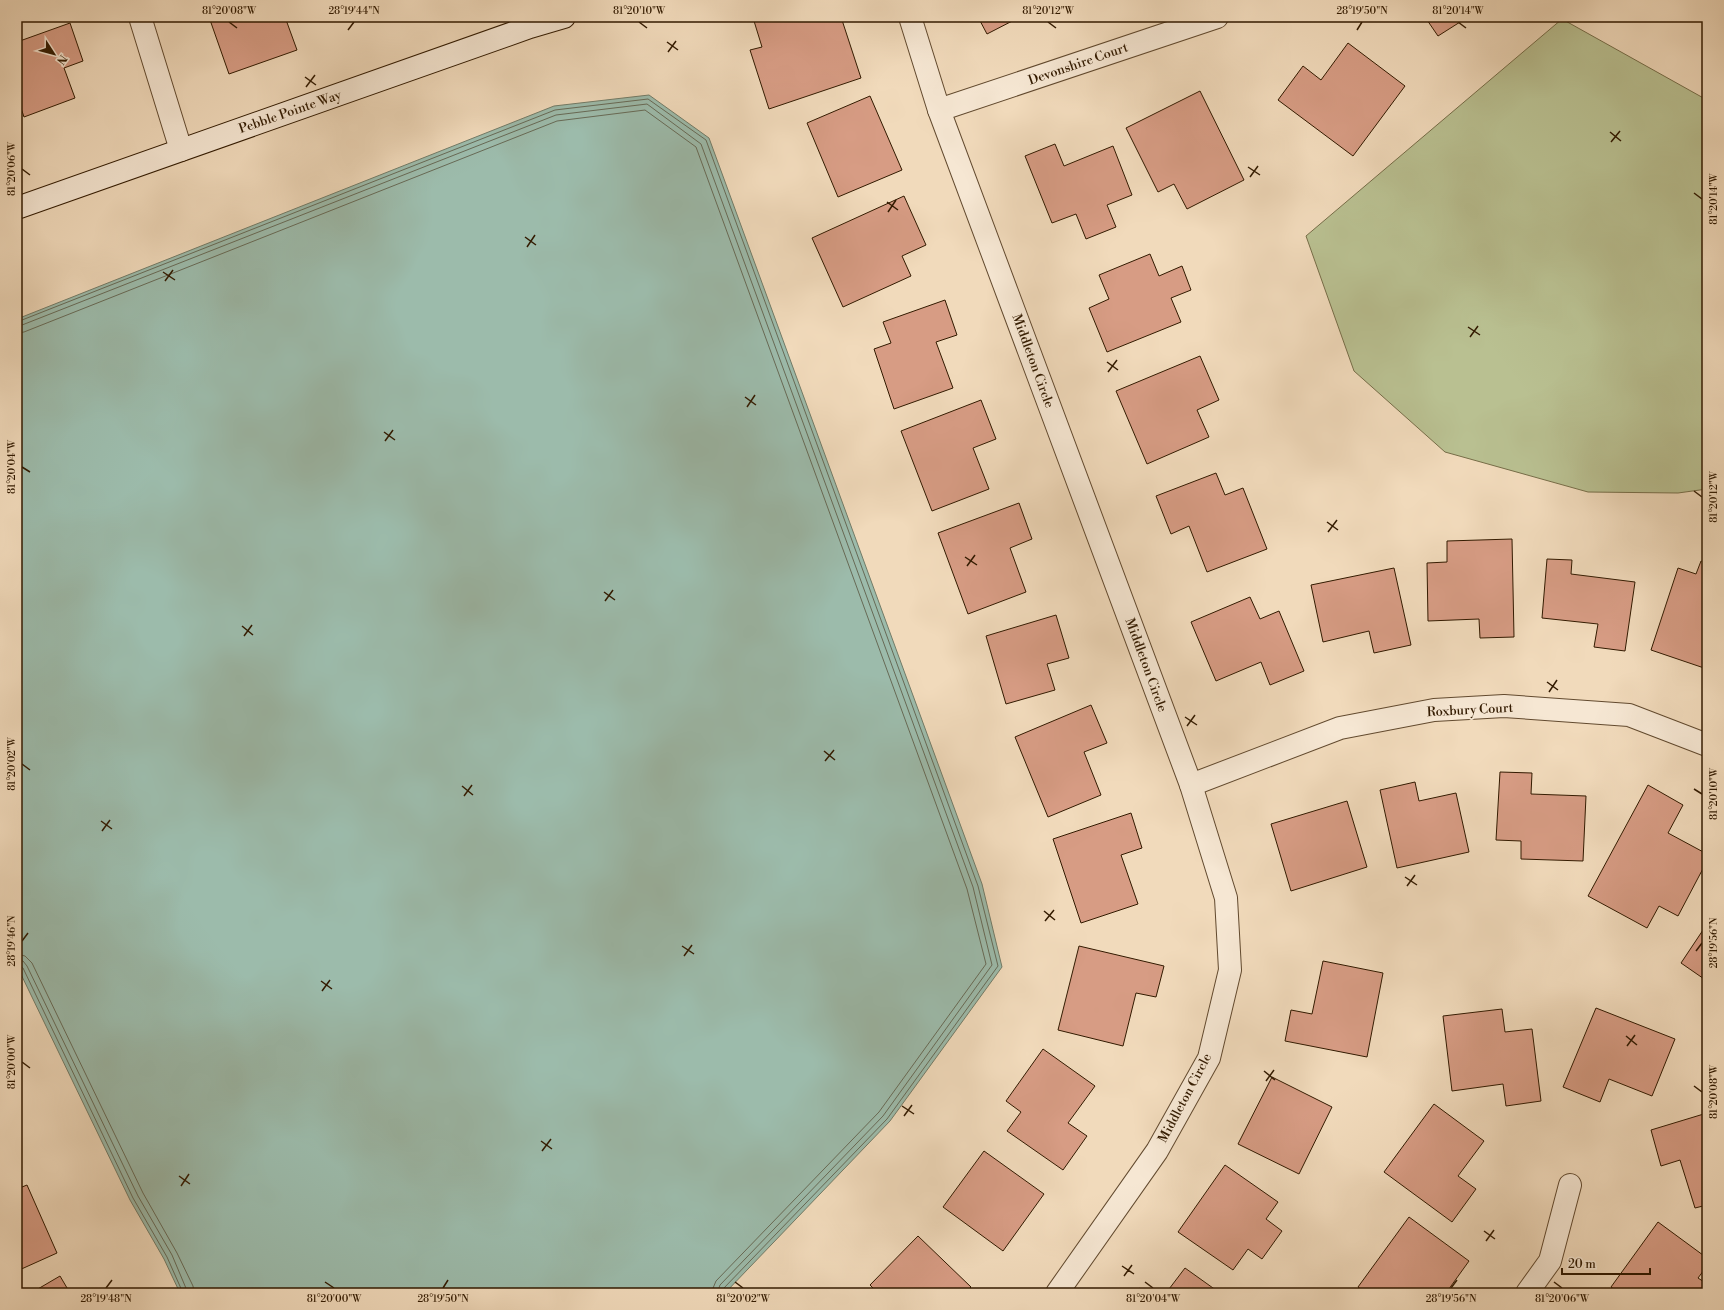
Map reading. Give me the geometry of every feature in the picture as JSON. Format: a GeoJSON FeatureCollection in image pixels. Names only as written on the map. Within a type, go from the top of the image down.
{"type":"FeatureCollection","features":[{"type":"Feature","properties":{"kind":"street"},"geometry":{"type":"LineString","coordinates":[[140,17],[181,150]]}},
{"type":"Feature","properties":{"kind":"street","name":"Pebble Pointe Way"},"geometry":{"type":"LineString","coordinates":[[17,208],[181,150],[528,22],[564,17]]}},
{"type":"Feature","properties":{"kind":"street","name":"Middleton Circle"},"geometry":{"type":"LineString","coordinates":[[910,17],[939,110],[1191,785],[1226,898],[1230,970],[1209,1058],[1157,1151],[1057,1293]]}},
{"type":"Feature","properties":{"kind":"street","name":"Devonshire Court"},"geometry":{"type":"LineString","coordinates":[[939,110],[1217,17]]}},
{"type":"Feature","properties":{"kind":"street","name":"Roxbury Court"},"geometry":{"type":"LineString","coordinates":[[1191,785],[1340,728],[1434,710],[1504,706],[1629,715],[1707,745]]}},
{"type":"Feature","properties":{"kind":"street"},"geometry":{"type":"LineString","coordinates":[[1527,1293],[1550,1261],[1570,1185]]}},
{"type":"Feature","properties":{"kind":"green space"},"geometry":{"type":"Polygon","coordinates":[[[1562,19],[1707,100],[1707,489],[1678,493],[1588,492],[1445,452],[1354,371],[1306,236],[1562,19]]]}},
{"type":"Feature","properties":{"kind":"water"},"geometry":{"type":"Polygon","coordinates":[[[649,95],[709,138],[982,884],[1002,967],[890,1121],[725,1293],[180,1293],[164,1259],[130,1200],[17,966],[17,319],[554,106],[649,95]]]}},
{"type":"Feature","properties":{"kind":"building"},"geometry":{"type":"Polygon","coordinates":[[[209,17],[285,17],[297,50],[229,74],[209,17]]]}},
{"type":"Feature","properties":{"kind":"building"},"geometry":{"type":"Polygon","coordinates":[[[767,17],[841,17],[861,78],[769,109],[750,50],[762,47],[754,21],[767,17]]]}},
{"type":"Feature","properties":{"kind":"building"},"geometry":{"type":"Polygon","coordinates":[[[978,17],[1020,17],[987,34],[978,17]]]}},
{"type":"Feature","properties":{"kind":"building"},"geometry":{"type":"Polygon","coordinates":[[[1425,17],[1468,17],[1438,36],[1425,17]]]}},
{"type":"Feature","properties":{"kind":"building"},"geometry":{"type":"Polygon","coordinates":[[[70,23],[83,61],[64,68],[75,98],[24,117],[17,96],[17,42],[70,23]]]}},
{"type":"Feature","properties":{"kind":"building"},"geometry":{"type":"Polygon","coordinates":[[[1348,43],[1405,86],[1353,156],[1278,100],[1303,66],[1321,80],[1348,43]]]}},
{"type":"Feature","properties":{"kind":"building"},"geometry":{"type":"Polygon","coordinates":[[[1200,91],[1244,180],[1187,209],[1174,184],[1158,192],[1126,128],[1200,91]]]}},
{"type":"Feature","properties":{"kind":"building"},"geometry":{"type":"Polygon","coordinates":[[[870,96],[902,170],[838,197],[807,123],[870,96]]]}},
{"type":"Feature","properties":{"kind":"building"},"geometry":{"type":"Polygon","coordinates":[[[1055,144],[1064,166],[1113,146],[1132,195],[1107,205],[1116,227],[1086,239],[1076,214],[1052,223],[1025,156],[1055,144]]]}},
{"type":"Feature","properties":{"kind":"building"},"geometry":{"type":"Polygon","coordinates":[[[904,196],[926,245],[902,256],[911,276],[843,307],[812,238],[904,196]]]}},
{"type":"Feature","properties":{"kind":"building"},"geometry":{"type":"Polygon","coordinates":[[[1150,254],[1159,276],[1182,266],[1191,290],[1171,298],[1181,322],[1107,352],[1089,308],[1109,299],[1099,275],[1150,254]]]}},
{"type":"Feature","properties":{"kind":"building"},"geometry":{"type":"Polygon","coordinates":[[[945,300],[957,335],[936,342],[953,388],[894,409],[874,349],[891,343],[883,322],[945,300]]]}},
{"type":"Feature","properties":{"kind":"building"},"geometry":{"type":"Polygon","coordinates":[[[1200,356],[1219,400],[1197,410],[1209,437],[1147,464],[1116,391],[1200,356]]]}},
{"type":"Feature","properties":{"kind":"building"},"geometry":{"type":"Polygon","coordinates":[[[981,400],[996,439],[973,448],[989,489],[932,511],[901,431],[981,400]]]}},
{"type":"Feature","properties":{"kind":"building"},"geometry":{"type":"Polygon","coordinates":[[[1216,473],[1225,495],[1243,488],[1267,549],[1207,572],[1189,526],[1171,534],[1156,496],[1216,473]]]}},
{"type":"Feature","properties":{"kind":"building"},"geometry":{"type":"Polygon","coordinates":[[[1019,503],[1032,539],[1010,548],[1026,592],[968,614],[938,533],[1019,503]]]}},
{"type":"Feature","properties":{"kind":"building"},"geometry":{"type":"Polygon","coordinates":[[[1512,539],[1514,637],[1480,638],[1479,619],[1428,621],[1427,563],[1447,562],[1447,541],[1512,539]]]}},
{"type":"Feature","properties":{"kind":"building"},"geometry":{"type":"Polygon","coordinates":[[[1547,559],[1572,560],[1571,574],[1635,582],[1625,651],[1594,647],[1598,624],[1542,618],[1547,559]]]}},
{"type":"Feature","properties":{"kind":"building"},"geometry":{"type":"Polygon","coordinates":[[[1701,561],[1707,563],[1707,669],[1651,650],[1678,568],[1696,574],[1701,561]]]}},
{"type":"Feature","properties":{"kind":"building"},"geometry":{"type":"Polygon","coordinates":[[[1394,568],[1411,645],[1374,653],[1369,631],[1323,642],[1311,585],[1394,568]]]}},
{"type":"Feature","properties":{"kind":"building"},"geometry":{"type":"Polygon","coordinates":[[[1250,597],[1260,619],[1279,611],[1304,671],[1270,685],[1261,662],[1216,681],[1191,622],[1250,597]]]}},
{"type":"Feature","properties":{"kind":"building"},"geometry":{"type":"Polygon","coordinates":[[[1056,615],[1069,658],[1047,664],[1055,690],[1006,704],[986,636],[1056,615]]]}},
{"type":"Feature","properties":{"kind":"building"},"geometry":{"type":"Polygon","coordinates":[[[1091,705],[1107,743],[1084,752],[1101,795],[1048,817],[1015,737],[1091,705]]]}},
{"type":"Feature","properties":{"kind":"building"},"geometry":{"type":"Polygon","coordinates":[[[1500,772],[1532,773],[1531,794],[1586,796],[1583,861],[1521,859],[1521,841],[1496,840],[1500,772]]]}},
{"type":"Feature","properties":{"kind":"building"},"geometry":{"type":"Polygon","coordinates":[[[1415,782],[1419,801],[1456,793],[1469,852],[1397,868],[1380,790],[1415,782]]]}},
{"type":"Feature","properties":{"kind":"building"},"geometry":{"type":"Polygon","coordinates":[[[1648,785],[1683,805],[1668,833],[1707,854],[1707,861],[1678,916],[1659,906],[1647,928],[1588,896],[1648,785]]]}},
{"type":"Feature","properties":{"kind":"building"},"geometry":{"type":"Polygon","coordinates":[[[1347,801],[1367,867],[1291,891],[1271,824],[1347,801]]]}},
{"type":"Feature","properties":{"kind":"building"},"geometry":{"type":"Polygon","coordinates":[[[1131,813],[1142,848],[1121,855],[1138,904],[1081,923],[1053,839],[1131,813]]]}},
{"type":"Feature","properties":{"kind":"building"},"geometry":{"type":"Polygon","coordinates":[[[1707,924],[1707,981],[1681,963],[1707,924]]]}},
{"type":"Feature","properties":{"kind":"building"},"geometry":{"type":"Polygon","coordinates":[[[1079,946],[1164,966],[1156,997],[1136,993],[1123,1046],[1058,1030],[1079,946]]]}},
{"type":"Feature","properties":{"kind":"building"},"geometry":{"type":"Polygon","coordinates":[[[1323,961],[1383,973],[1367,1057],[1285,1041],[1291,1010],[1312,1014],[1323,961]]]}},
{"type":"Feature","properties":{"kind":"building"},"geometry":{"type":"Polygon","coordinates":[[[1596,1008],[1675,1039],[1652,1096],[1609,1079],[1600,1102],[1563,1087],[1596,1008]]]}},
{"type":"Feature","properties":{"kind":"building"},"geometry":{"type":"Polygon","coordinates":[[[1502,1009],[1505,1032],[1532,1029],[1541,1101],[1506,1106],[1503,1084],[1452,1091],[1443,1016],[1502,1009]]]}},
{"type":"Feature","properties":{"kind":"building"},"geometry":{"type":"Polygon","coordinates":[[[1043,1049],[1095,1086],[1068,1123],[1087,1136],[1063,1170],[1007,1131],[1021,1112],[1006,1101],[1043,1049]]]}},
{"type":"Feature","properties":{"kind":"building"},"geometry":{"type":"Polygon","coordinates":[[[1272,1077],[1332,1107],[1299,1174],[1238,1144],[1272,1077]]]}},
{"type":"Feature","properties":{"kind":"building"},"geometry":{"type":"Polygon","coordinates":[[[1434,1104],[1484,1141],[1458,1176],[1476,1189],[1452,1222],[1384,1172],[1434,1104]]]}},
{"type":"Feature","properties":{"kind":"building"},"geometry":{"type":"Polygon","coordinates":[[[1707,1113],[1707,1205],[1695,1208],[1680,1160],[1661,1166],[1651,1130],[1707,1113]]]}},
{"type":"Feature","properties":{"kind":"building"},"geometry":{"type":"Polygon","coordinates":[[[984,1151],[1044,1194],[1003,1251],[943,1207],[984,1151]]]}},
{"type":"Feature","properties":{"kind":"building"},"geometry":{"type":"Polygon","coordinates":[[[1225,1165],[1278,1202],[1266,1219],[1282,1231],[1262,1259],[1248,1249],[1233,1270],[1178,1232],[1225,1165]]]}},
{"type":"Feature","properties":{"kind":"building"},"geometry":{"type":"Polygon","coordinates":[[[27,1185],[57,1253],[17,1271],[17,1189],[27,1185]]]}},
{"type":"Feature","properties":{"kind":"building"},"geometry":{"type":"Polygon","coordinates":[[[1409,1217],[1469,1261],[1446,1293],[1366,1293],[1358,1287],[1409,1217]]]}},
{"type":"Feature","properties":{"kind":"building"},"geometry":{"type":"Polygon","coordinates":[[[1658,1222],[1707,1258],[1707,1266],[1698,1278],[1707,1284],[1707,1293],[1619,1293],[1611,1287],[1658,1222]]]}},
{"type":"Feature","properties":{"kind":"building"},"geometry":{"type":"Polygon","coordinates":[[[918,1236],[971,1287],[965,1293],[878,1293],[870,1285],[918,1236]]]}},
{"type":"Feature","properties":{"kind":"building"},"geometry":{"type":"Polygon","coordinates":[[[1185,1268],[1220,1293],[1166,1293],[1185,1268]]]}},
{"type":"Feature","properties":{"kind":"building"},"geometry":{"type":"Polygon","coordinates":[[[60,1276],[70,1293],[31,1293],[60,1276]]]}},
{"type":"Feature","properties":{"kind":"building"},"geometry":{"type":"Polygon","coordinates":[[[1139,1288],[1146,1293],[1136,1293],[1139,1288]]]}}]}
